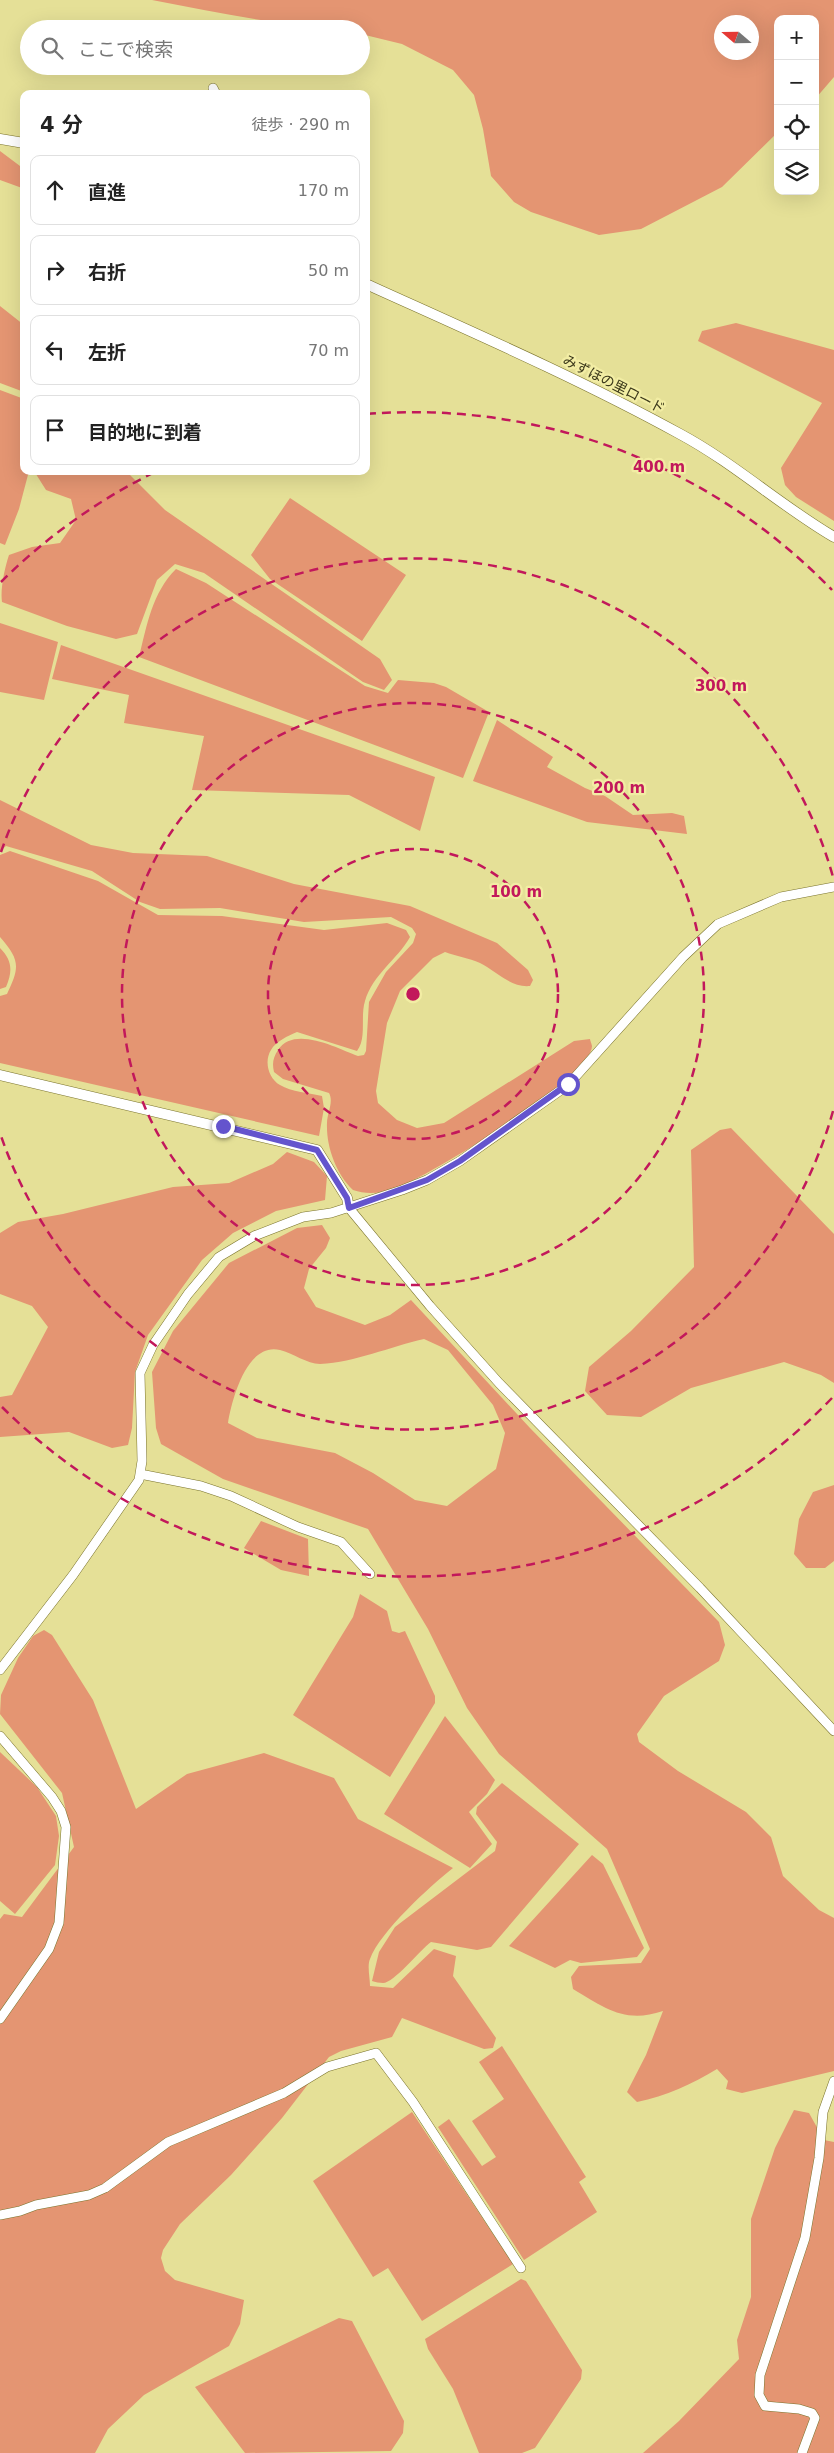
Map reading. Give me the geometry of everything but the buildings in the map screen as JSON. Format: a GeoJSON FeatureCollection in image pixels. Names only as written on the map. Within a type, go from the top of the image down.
{"type":"FeatureCollection","features":[{"type":"Feature","properties":{"kind":"street"},"geometry":{"type":"LineString","coordinates":[[0,139],[20,142]]}},
{"type":"Feature","properties":{"kind":"street","name":"みずほの里ロード"},"geometry":{"type":"LineString","coordinates":[[370,286],[555,370],[682,435],[811,524],[834,537]]}},
{"type":"Feature","properties":{"kind":"street"},"geometry":{"type":"LineString","coordinates":[[0,1670],[73,1575],[139,1480],[142,1461],[140,1374],[153,1345],[188,1294],[219,1257],[254,1236],[302,1217],[349,1208],[427,1180],[460,1161],[568,1084],[684,957],[718,924],[781,897],[834,887]]}},
{"type":"Feature","properties":{"kind":"street"},"geometry":{"type":"LineString","coordinates":[[0,1075],[317,1150],[347,1198],[349,1208],[430,1306],[500,1383],[700,1588],[834,1731]]}},
{"type":"Feature","properties":{"kind":"street"},"geometry":{"type":"LineString","coordinates":[[140,1474],[209,1488],[231,1496],[298,1527],[341,1542],[370,1574]]}},
{"type":"Feature","properties":{"kind":"street"},"geometry":{"type":"LineString","coordinates":[[0,1736],[52,1797],[61,1811],[66,1827],[59,1923],[49,1949],[0,2019]]}},
{"type":"Feature","properties":{"kind":"street"},"geometry":{"type":"LineString","coordinates":[[0,2216],[20,2212],[36,2205],[97,2192],[168,2142],[284,2093],[327,2067],[376,2053],[413,2102],[522,2268]]}},
{"type":"Feature","properties":{"kind":"street"},"geometry":{"type":"LineString","coordinates":[[802,2453],[815,2418],[812,2412],[765,2406],[759,2395],[760,2375],[805,2238],[819,2158],[823,2112],[834,2081]]}},
{"type":"Feature","properties":{"kind":"shaded area"},"geometry":{"type":"Polygon","coordinates":[[[152,0],[834,0],[834,77],[819,94],[819,15],[774,15],[774,136],[722,187],[641,229],[599,235],[531,212],[514,202],[491,176],[483,129],[474,95],[453,70],[402,44],[370,36],[370,20],[262,20],[152,0]]]}},
{"type":"Feature","properties":{"kind":"shaded area"},"geometry":{"type":"Polygon","coordinates":[[[0,151],[20,166],[20,187],[0,180],[0,151]]]}},
{"type":"Feature","properties":{"kind":"shaded area"},"geometry":{"type":"Polygon","coordinates":[[[0,306],[20,322],[20,390],[0,383],[0,306]]]}},
{"type":"Feature","properties":{"kind":"shaded area"},"geometry":{"type":"Polygon","coordinates":[[[736,323],[834,350],[834,521],[796,497],[785,485],[781,468],[822,403],[698,341],[702,331],[736,323]]]}},
{"type":"Feature","properties":{"kind":"shaded area"},"geometry":{"type":"Polygon","coordinates":[[[0,390],[20,398],[20,475],[28,475],[19,509],[5,545],[0,543],[0,390]]]}},
{"type":"Feature","properties":{"kind":"shaded area"},"geometry":{"type":"Polygon","coordinates":[[[37,475],[130,475],[165,510],[380,659],[392,680],[384,690],[363,682],[204,573],[175,564],[157,580],[137,634],[116,639],[67,626],[2,602],[2,585],[9,555],[32,547],[60,543],[76,520],[71,499],[46,490],[37,475]]]}},
{"type":"Feature","properties":{"kind":"shaded area"},"geometry":{"type":"Polygon","coordinates":[[[290,498],[406,575],[362,641],[270,579],[251,555],[290,498]]]}},
{"type":"Feature","properties":{"kind":"shaded area"},"geometry":{"type":"Polygon","coordinates":[[[176,569],[206,583],[365,686],[388,693],[398,680],[434,683],[446,687],[489,712],[463,778],[139,657],[156,599],[161,588],[176,569]]]}},
{"type":"Feature","properties":{"kind":"shaded area"},"geometry":{"type":"Polygon","coordinates":[[[0,623],[58,642],[44,700],[0,692],[0,623]]]}},
{"type":"Feature","properties":{"kind":"shaded area"},"geometry":{"type":"Polygon","coordinates":[[[61,645],[435,777],[420,831],[349,795],[192,790],[204,736],[124,723],[129,695],[52,679],[61,645]]]}},
{"type":"Feature","properties":{"kind":"shaded area"},"geometry":{"type":"Polygon","coordinates":[[[497,720],[553,757],[547,767],[585,788],[605,796],[633,815],[672,813],[684,816],[687,834],[587,822],[473,781],[497,720]]]}},
{"type":"Feature","properties":{"kind":"shaded area"},"geometry":{"type":"Polygon","coordinates":[[[0,800],[91,845],[133,853],[207,856],[294,884],[410,906],[497,943],[528,970],[533,980],[530,986],[510,982],[480,963],[445,952],[433,958],[400,991],[387,1023],[376,1091],[378,1103],[397,1120],[417,1128],[444,1123],[574,1041],[590,1039],[592,1046],[585,1061],[566,1080],[538,1102],[438,1167],[412,1181],[384,1192],[363,1193],[353,1190],[337,1168],[330,1150],[327,1132],[327,1119],[331,1100],[329,1093],[283,1079],[274,1072],[273,1061],[278,1050],[285,1043],[294,1039],[316,1041],[358,1056],[364,1055],[366,1051],[369,1002],[386,972],[413,943],[416,934],[412,928],[391,917],[304,922],[220,908],[160,909],[140,902],[92,871],[6,846],[0,851],[0,800]]]}},
{"type":"Feature","properties":{"kind":"shaded area"},"geometry":{"type":"Polygon","coordinates":[[[10,851],[98,881],[158,915],[222,916],[324,930],[387,923],[406,930],[410,937],[399,953],[379,975],[369,991],[364,1007],[362,1040],[357,1051],[297,1032],[279,1041],[269,1054],[268,1069],[276,1082],[290,1089],[322,1096],[324,1108],[319,1136],[0,1063],[0,996],[7,994],[16,970],[14,958],[0,937],[0,855],[10,851]]]}},
{"type":"Feature","properties":{"kind":"shaded area"},"geometry":{"type":"Polygon","coordinates":[[[0,948],[9,961],[10,976],[6,987],[0,989],[0,948]]]}},
{"type":"Feature","properties":{"kind":"shaded area"},"geometry":{"type":"Polygon","coordinates":[[[731,1128],[834,1234],[834,1383],[821,1375],[784,1362],[691,1388],[641,1417],[607,1415],[585,1391],[589,1367],[631,1331],[694,1267],[691,1150],[720,1130],[731,1128]]]}},
{"type":"Feature","properties":{"kind":"shaded area"},"geometry":{"type":"Polygon","coordinates":[[[287,1152],[314,1162],[327,1176],[325,1200],[276,1211],[233,1233],[202,1260],[148,1335],[135,1372],[132,1428],[128,1445],[112,1448],[69,1432],[0,1437],[0,1397],[12,1395],[48,1327],[32,1306],[0,1294],[0,1233],[18,1222],[63,1214],[173,1187],[229,1183],[273,1164],[287,1152]]]}},
{"type":"Feature","properties":{"kind":"shaded area"},"geometry":{"type":"Polygon","coordinates":[[[322,1225],[330,1238],[326,1248],[309,1269],[304,1288],[316,1307],[365,1325],[390,1315],[411,1300],[530,1428],[719,1622],[725,1645],[719,1661],[664,1696],[637,1734],[639,1742],[678,1771],[746,1812],[771,1837],[783,1876],[819,1910],[834,1918],[834,2071],[742,2093],[726,2089],[728,2081],[717,2069],[679,2089],[637,2102],[627,2092],[646,2055],[663,2011],[637,2016],[616,2012],[573,1989],[571,1977],[579,1966],[641,1963],[650,1949],[607,1849],[499,1754],[467,1708],[428,1629],[368,1529],[223,1479],[161,1444],[156,1428],[152,1372],[173,1331],[229,1263],[297,1228],[322,1225]],[[424,1339],[347,1360],[315,1364],[280,1350],[268,1350],[250,1363],[243,1374],[233,1400],[228,1423],[257,1438],[335,1453],[373,1473],[415,1500],[447,1506],[496,1469],[505,1433],[493,1405],[448,1350],[424,1339]]]}},
{"type":"Feature","properties":{"kind":"shaded area"},"geometry":{"type":"Polygon","coordinates":[[[834,1485],[834,1561],[825,1568],[806,1568],[794,1554],[799,1519],[813,1492],[834,1485]]]}},
{"type":"Feature","properties":{"kind":"shaded area"},"geometry":{"type":"Polygon","coordinates":[[[261,1521],[308,1539],[309,1576],[281,1570],[244,1548],[261,1521]]]}},
{"type":"Feature","properties":{"kind":"shaded area"},"geometry":{"type":"Polygon","coordinates":[[[360,1594],[387,1611],[392,1631],[399,1633],[405,1631],[435,1696],[435,1703],[390,1777],[293,1715],[353,1617],[360,1594]]]}},
{"type":"Feature","properties":{"kind":"shaded area"},"geometry":{"type":"Polygon","coordinates":[[[44,1630],[52,1635],[93,1700],[136,1809],[187,1774],[264,1753],[334,1778],[358,1819],[453,1868],[419,1898],[395,1923],[375,1948],[369,1962],[370,1986],[393,1988],[434,1949],[456,1956],[453,1976],[496,2038],[493,2048],[484,2049],[402,2018],[392,2037],[341,2051],[329,2057],[282,2118],[231,2175],[180,2224],[163,2250],[161,2258],[165,2271],[175,2280],[244,2300],[240,2324],[229,2346],[144,2395],[108,2429],[95,2453],[0,2453],[0,1919],[4,1914],[22,1917],[74,1847],[62,1793],[0,1714],[1,1695],[18,1658],[33,1636],[44,1630]]]}},
{"type":"Feature","properties":{"kind":"shaded area"},"geometry":{"type":"Polygon","coordinates":[[[445,1716],[495,1780],[487,1794],[469,1812],[492,1844],[470,1868],[384,1814],[445,1716]]]}},
{"type":"Feature","properties":{"kind":"shaded area"},"geometry":{"type":"Polygon","coordinates":[[[0,1752],[37,1787],[56,1816],[59,1836],[55,1865],[15,1914],[0,1901],[0,1752]]]}},
{"type":"Feature","properties":{"kind":"shaded area"},"geometry":{"type":"Polygon","coordinates":[[[502,1783],[579,1844],[491,1947],[477,1950],[431,1942],[388,1982],[372,1981],[379,1952],[395,1927],[495,1851],[497,1842],[476,1814],[477,1807],[502,1783]]]}},
{"type":"Feature","properties":{"kind":"shaded area"},"geometry":{"type":"Polygon","coordinates":[[[592,1855],[603,1864],[644,1948],[637,1957],[581,1963],[570,1960],[555,1968],[509,1946],[592,1855]]]}},
{"type":"Feature","properties":{"kind":"shaded area"},"geometry":{"type":"Polygon","coordinates":[[[502,2046],[586,2177],[579,2182],[597,2212],[524,2260],[438,2127],[449,2119],[482,2166],[496,2157],[472,2121],[504,2099],[479,2062],[502,2046]]]}},
{"type":"Feature","properties":{"kind":"shaded area"},"geometry":{"type":"Polygon","coordinates":[[[794,2110],[809,2113],[824,2140],[834,2142],[834,2453],[643,2453],[679,2421],[739,2359],[737,2340],[751,2297],[751,2219],[775,2148],[794,2110]]]}},
{"type":"Feature","properties":{"kind":"shaded area"},"geometry":{"type":"Polygon","coordinates":[[[412,2112],[513,2264],[422,2321],[388,2268],[373,2277],[313,2181],[412,2112]]]}},
{"type":"Feature","properties":{"kind":"shaded area"},"geometry":{"type":"Polygon","coordinates":[[[521,2279],[526,2281],[582,2370],[581,2379],[535,2448],[522,2453],[479,2453],[453,2389],[428,2349],[425,2339],[521,2279]]]}},
{"type":"Feature","properties":{"kind":"shaded area"},"geometry":{"type":"Polygon","coordinates":[[[339,2318],[352,2321],[404,2421],[403,2433],[391,2451],[245,2453],[195,2387],[339,2318]]]}},
{"type":"Feature","properties":{"kind":"route"},"geometry":{"type":"LineString","coordinates":[[223,1126],[297,1143],[317,1150],[347,1198],[349,1208],[427,1180],[460,1161],[568,1084]]}}]}
